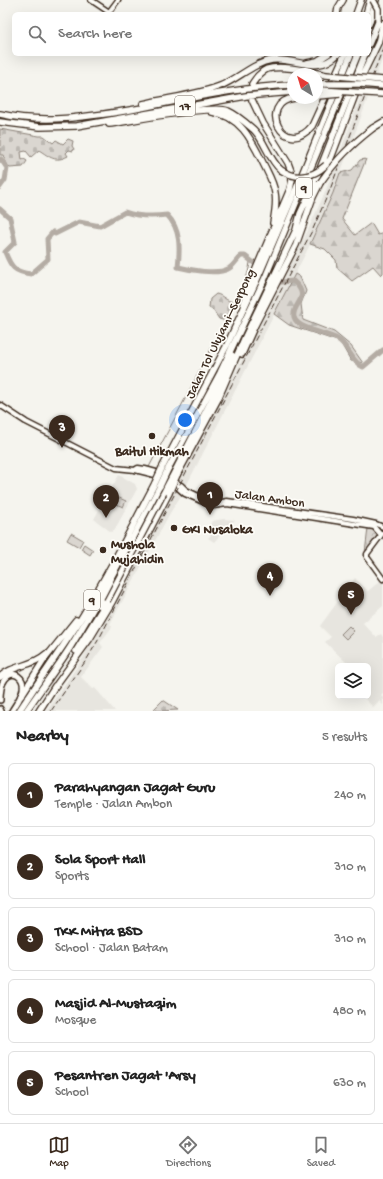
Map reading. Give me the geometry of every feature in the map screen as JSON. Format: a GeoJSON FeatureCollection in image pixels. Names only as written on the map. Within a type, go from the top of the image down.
{"type":"FeatureCollection","features":[{"type":"Feature","properties":{"kind":"highway"},"geometry":{"type":"LineString","coordinates":[[337,12],[343,0]]}},
{"type":"Feature","properties":{"kind":"highway"},"geometry":{"type":"LineString","coordinates":[[357,12],[361,0]]}},
{"type":"Feature","properties":{"kind":"highway"},"geometry":{"type":"LineString","coordinates":[[367,12],[371,0]]}},
{"type":"Feature","properties":{"kind":"highway"},"geometry":{"type":"LineString","coordinates":[[280,270],[296,230],[300,214],[351,98],[378,43],[380,23],[378,9],[371,0]]}},
{"type":"Feature","properties":{"kind":"highway"},"geometry":{"type":"LineString","coordinates":[[371,17],[376,0]]}},
{"type":"Feature","properties":{"kind":"highway"},"geometry":{"type":"LineString","coordinates":[[371,40],[380,23]]}},
{"type":"Feature","properties":{"kind":"highway"},"geometry":{"type":"LineString","coordinates":[[297,63],[317,61],[325,56]]}},
{"type":"Feature","properties":{"kind":"highway"},"geometry":{"type":"LineString","coordinates":[[95,116],[220,86],[232,81],[256,66],[272,60],[314,65],[323,64],[335,56]]}},
{"type":"Feature","properties":{"kind":"highway"},"geometry":{"type":"LineString","coordinates":[[323,102],[344,56]]}},
{"type":"Feature","properties":{"kind":"highway","name":"Jalan Tol Ulujami–Serpong"},"geometry":{"type":"LineString","coordinates":[[339,94],[350,56]]}},
{"type":"Feature","properties":{"kind":"highway","name":"Jalan Tol Ulujami–Serpong"},"geometry":{"type":"LineString","coordinates":[[166,468],[227,345],[256,275],[357,56]]}},
{"type":"Feature","properties":{"kind":"highway"},"geometry":{"type":"LineString","coordinates":[[351,98],[364,56]]}},
{"type":"Feature","properties":{"kind":"highway"},"geometry":{"type":"LineString","coordinates":[[252,84],[262,72],[268,69],[276,68],[326,75],[383,80]]}},
{"type":"Feature","properties":{"kind":"highway"},"geometry":{"type":"LineString","coordinates":[[323,84],[361,84],[383,86]]}},
{"type":"Feature","properties":{"kind":"highway","name":"17"},"geometry":{"type":"LineString","coordinates":[[0,114],[38,119],[74,119],[246,89],[287,86]]}},
{"type":"Feature","properties":{"kind":"highway"},"geometry":{"type":"LineString","coordinates":[[323,93],[366,92],[383,94]]}},
{"type":"Feature","properties":{"kind":"highway","name":"17"},"geometry":{"type":"LineString","coordinates":[[0,122],[40,127],[77,126],[246,96],[287,93]]}},
{"type":"Feature","properties":{"kind":"highway"},"geometry":{"type":"LineString","coordinates":[[252,100],[263,123],[288,163],[291,171],[292,180],[290,189],[270,235]]}},
{"type":"Feature","properties":{"kind":"highway"},"geometry":{"type":"LineString","coordinates":[[287,100],[284,101],[278,107],[276,112],[276,122],[287,135],[298,137],[303,135],[312,126],[322,104]]}},
{"type":"Feature","properties":{"kind":"highway"},"geometry":{"type":"LineString","coordinates":[[77,126],[97,126],[203,110],[232,116],[262,141],[271,158],[281,170],[293,176],[302,177],[320,171],[331,158],[345,112]]}},
{"type":"Feature","properties":{"kind":"highway","name":"Jalan Tol Ulujami–Serpong"},"geometry":{"type":"LineString","coordinates":[[19,711],[76,625],[101,584],[220,373],[271,264],[332,110]]}},
{"type":"Feature","properties":{"kind":"highway"},"geometry":{"type":"LineString","coordinates":[[54,688],[93,633],[112,602],[169,492],[175,474],[238,362],[271,287],[296,245],[313,197],[320,183],[339,157],[352,144],[383,122]]}},
{"type":"Feature","properties":{"kind":"highway"},"geometry":{"type":"LineString","coordinates":[[247,128],[275,192],[276,209],[264,259]]}},
{"type":"Feature","properties":{"kind":"highway"},"geometry":{"type":"LineString","coordinates":[[39,711],[108,600],[175,474],[223,378],[245,322]]}},
{"type":"Feature","properties":{"kind":"highway","name":"Jalan Tol Ulujami–Serpong"},"geometry":{"type":"LineString","coordinates":[[26,711],[70,647],[96,604],[128,548],[157,484]]}},
{"type":"Feature","properties":{"kind":"highway"},"geometry":{"type":"LineString","coordinates":[[70,647],[104,599],[153,523]]}},
{"type":"Feature","properties":{"kind":"highway"},"geometry":{"type":"LineString","coordinates":[[21,696],[36,671],[73,624],[101,584]]}},
{"type":"Feature","properties":{"kind":"highway"},"geometry":{"type":"LineString","coordinates":[[0,677],[9,671],[36,661],[55,646]]}},
{"type":"Feature","properties":{"kind":"main road"},"geometry":{"type":"LineString","coordinates":[[0,700],[4,680],[10,674],[17,674],[22,680],[24,687],[21,696],[12,711]]}},
{"type":"Feature","properties":{"kind":"street"},"geometry":{"type":"LineString","coordinates":[[91,0],[109,12],[118,0]]}},
{"type":"Feature","properties":{"kind":"street"},"geometry":{"type":"LineString","coordinates":[[0,405],[26,422],[116,468],[135,470]]}},
{"type":"Feature","properties":{"kind":"street","name":"Jalan Ambon"},"geometry":{"type":"LineString","coordinates":[[135,470],[138,468],[156,472],[181,485],[186,490],[214,502],[227,501],[353,519],[383,527]]}},
{"type":"Feature","properties":{"kind":"street","name":"Jalan Ambon"},"geometry":{"type":"LineString","coordinates":[[135,470],[155,475],[177,487],[185,494],[213,506],[227,504],[352,523],[374,527],[382,534]]}},
{"type":"Feature","properties":{"kind":"street"},"geometry":{"type":"LineString","coordinates":[[382,534],[367,554],[367,559],[383,579]]}},
{"type":"Feature","properties":{"kind":"shaded area"},"geometry":{"type":"Polygon","coordinates":[[[383,41],[383,57],[333,193],[315,235],[182,494],[170,513],[110,624],[112,627],[100,643],[103,647],[81,677],[93,689],[95,688],[115,711],[46,711],[83,658],[164,509],[308,230],[326,190],[369,74],[383,41]]]}},
{"type":"Feature","properties":{"kind":"shaded area"},"geometry":{"type":"Polygon","coordinates":[[[119,475],[135,484],[137,489],[115,529],[111,532],[94,519],[119,475]]]}},
{"type":"Feature","properties":{"kind":"shaded area"},"geometry":{"type":"Polygon","coordinates":[[[223,519],[235,520],[214,542],[208,538],[211,535],[208,532],[212,529],[209,527],[212,521],[223,519]]]}},
{"type":"Feature","properties":{"kind":"shaded area"},"geometry":{"type":"Polygon","coordinates":[[[355,578],[368,591],[380,581],[383,583],[383,606],[363,623],[376,637],[381,634],[383,637],[383,693],[381,695],[383,698],[383,705],[379,701],[373,707],[365,699],[371,699],[371,663],[347,663],[325,642],[331,637],[320,626],[355,578]]]}},
{"type":"Feature","properties":{"kind":"green space"},"geometry":{"type":"Polygon","coordinates":[[[0,129],[44,136],[53,143],[56,140],[63,144],[68,139],[73,141],[72,146],[74,149],[73,151],[69,150],[66,153],[68,156],[60,159],[50,157],[39,150],[31,157],[26,151],[21,152],[22,160],[24,159],[27,161],[23,167],[10,168],[3,155],[0,155],[0,129]]]}},
{"type":"Feature","properties":{"kind":"green space"},"geometry":{"type":"Polygon","coordinates":[[[366,159],[342,219],[355,235],[371,223],[378,235],[383,233],[383,273],[381,275],[373,266],[352,281],[337,268],[336,260],[325,249],[310,244],[333,193],[340,173],[352,170],[360,160],[366,159]]]}},
{"type":"Feature","properties":{"kind":"green space"},"geometry":{"type":"Polygon","coordinates":[[[295,274],[300,277],[306,291],[301,304],[303,320],[334,332],[351,346],[363,363],[351,361],[340,342],[289,325],[274,314],[295,274]]]}},
{"type":"Feature","properties":{"kind":"green space"},"geometry":{"type":"Polygon","coordinates":[[[216,294],[234,302],[226,321],[219,319],[213,310],[209,308],[210,299],[216,294]]]}},
{"type":"Feature","properties":{"kind":"green space"},"geometry":{"type":"Polygon","coordinates":[[[117,497],[126,501],[123,507],[114,503],[117,497]]]}},
{"type":"Feature","properties":{"kind":"green space"},"geometry":{"type":"Polygon","coordinates":[[[368,528],[375,530],[377,537],[365,553],[368,528]]]}},
{"type":"Feature","properties":{"kind":"green space"},"geometry":{"type":"Polygon","coordinates":[[[71,533],[83,540],[79,547],[67,540],[71,533]]]}},
{"type":"Feature","properties":{"kind":"green space"},"geometry":{"type":"Polygon","coordinates":[[[84,544],[93,550],[90,555],[81,549],[84,544]]]}},
{"type":"Feature","properties":{"kind":"green space"},"geometry":{"type":"Polygon","coordinates":[[[349,626],[354,631],[346,639],[341,634],[349,626]]]}},
{"type":"Feature","properties":{"kind":"green space"},"geometry":{"type":"Polygon","coordinates":[[[163,700],[178,710],[158,711],[154,709],[163,700]]]}},
{"type":"Feature","properties":{"kind":"waterway"},"geometry":{"type":"LineString","coordinates":[[0,160],[1,159],[7,168],[5,180],[0,187]]}},
{"type":"Feature","properties":{"kind":"waterway"},"geometry":{"type":"LineString","coordinates":[[0,209],[10,218],[15,242],[5,252],[7,257],[14,268],[21,272],[31,274],[48,259],[47,239],[53,232],[55,234],[79,222],[100,226],[125,212],[146,216],[167,215],[175,226],[177,233],[179,246],[178,267],[217,272],[232,267],[241,256],[245,256],[272,277],[281,282],[293,281],[299,287],[301,296],[295,308],[294,317],[300,325],[337,339],[344,345],[359,365],[363,367],[383,350]]}},
{"type":"Feature","properties":{"kind":"waterway"},"geometry":{"type":"LineString","coordinates":[[149,467],[240,293],[247,276],[250,260]]}},
{"type":"Feature","properties":{"kind":"waterway"},"geometry":{"type":"LineString","coordinates":[[145,475],[155,479]]}},
{"type":"Feature","properties":{"kind":"waterway"},"geometry":{"type":"LineString","coordinates":[[173,488],[204,506],[210,508],[223,507]]}},
{"type":"Feature","properties":{"kind":"railway"},"geometry":{"type":"LineString","coordinates":[[51,711],[87,659],[100,637],[313,229],[331,187],[383,48]]}},
{"type":"Feature","properties":{"kind":"place","name":"Baitul Hikmah"},"geometry":{"type":"Point","coordinates":[152,436]}},
{"type":"Feature","properties":{"kind":"place","name":"TKK Mitra BSD"},"geometry":{"type":"Point","coordinates":[62,448]}},
{"type":"Feature","properties":{"kind":"place","name":"Parahyangan Jagat Guru"},"geometry":{"type":"Point","coordinates":[210,515]}},
{"type":"Feature","properties":{"kind":"place","name":"Sola Sport Hall"},"geometry":{"type":"Point","coordinates":[106,518]}},
{"type":"Feature","properties":{"kind":"place","name":"GKI Nusaloka"},"geometry":{"type":"Point","coordinates":[174,528]}},
{"type":"Feature","properties":{"kind":"place","name":"Mushola Mujahidin"},"geometry":{"type":"Point","coordinates":[103,550]}},
{"type":"Feature","properties":{"kind":"place","name":"Masjid Al-Mustaqim"},"geometry":{"type":"Point","coordinates":[270,596]}},
{"type":"Feature","properties":{"kind":"place","name":"Pesantren Jagat 'Arsy"},"geometry":{"type":"Point","coordinates":[351,615]}}]}
